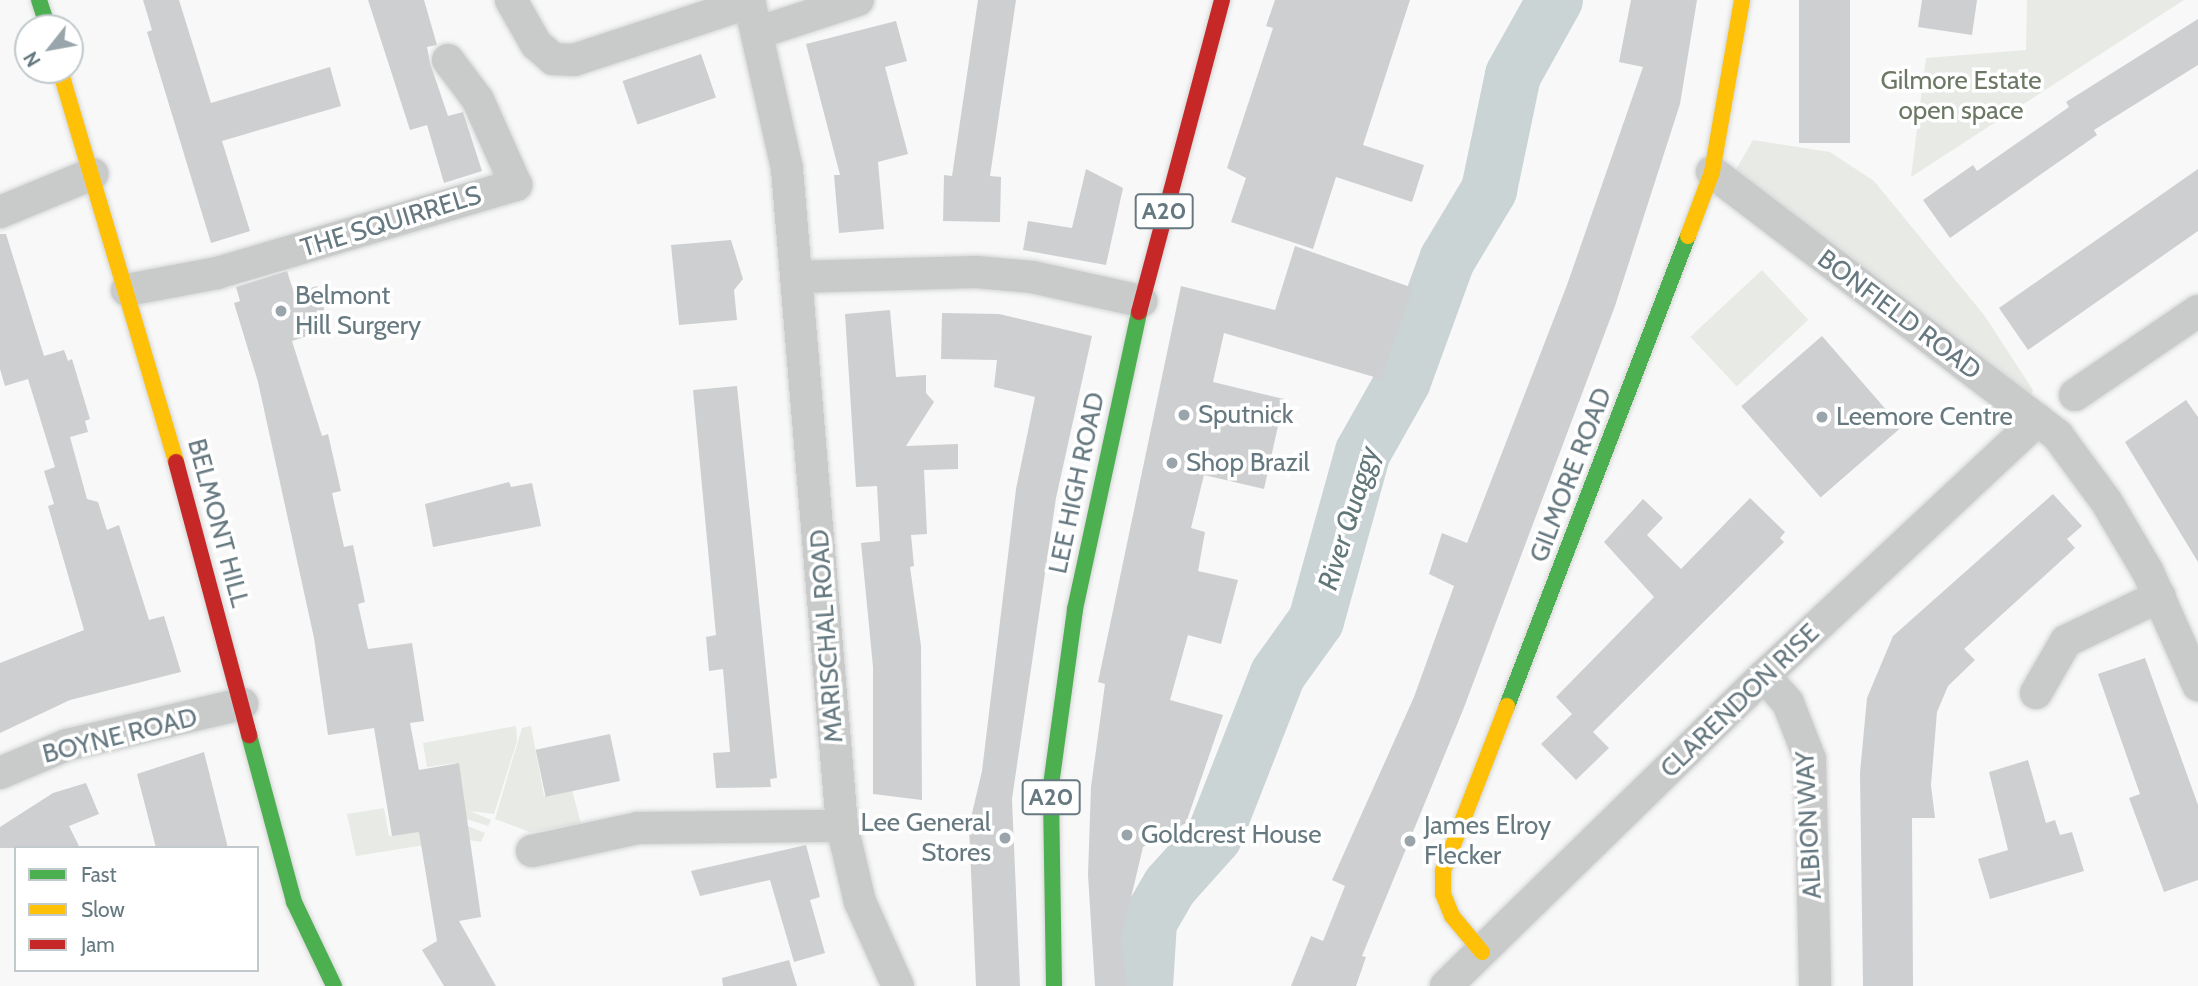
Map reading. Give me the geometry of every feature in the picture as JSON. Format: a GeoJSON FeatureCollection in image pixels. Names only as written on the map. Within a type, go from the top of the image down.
{"type":"FeatureCollection","features":[{"type":"Feature","properties":{"kind":"main road","name":"LEE HIGH ROAD"},"geometry":{"type":"LineString","coordinates":[[1054,986],[1049,853],[1062,698],[1075,609],[1141,301],[1222,0]]}},
{"type":"Feature","properties":{"kind":"main road","name":"GILMORE ROAD"},"geometry":{"type":"LineString","coordinates":[[1482,952],[1452,916],[1443,894],[1443,871],[1712,172],[1742,0]]}},
{"type":"Feature","properties":{"kind":"main road","name":"BELMONT HILL"},"geometry":{"type":"LineString","coordinates":[[64,84],[127,290],[294,902],[334,986]]}},
{"type":"Feature","properties":{"kind":"street"},"geometry":{"type":"LineString","coordinates":[[511,0],[536,44],[553,59],[574,60],[749,1]]}},
{"type":"Feature","properties":{"kind":"street"},"geometry":{"type":"LineString","coordinates":[[761,32],[858,0]]}},
{"type":"Feature","properties":{"kind":"street","name":"MARISCHAL ROAD"},"geometry":{"type":"LineString","coordinates":[[749,1],[761,32],[787,169],[842,826],[860,902],[898,986]]}},
{"type":"Feature","properties":{"kind":"street","name":"THE SQUIRRELS"},"geometry":{"type":"LineString","coordinates":[[127,290],[218,274],[516,185],[478,100],[448,60]]}},
{"type":"Feature","properties":{"kind":"street","name":"BONFIELD ROAD"},"geometry":{"type":"LineString","coordinates":[[1712,172],[2058,436],[2106,502],[2160,596],[2198,685]]}},
{"type":"Feature","properties":{"kind":"street"},"geometry":{"type":"LineString","coordinates":[[0,212],[92,174]]}},
{"type":"Feature","properties":{"kind":"street"},"geometry":{"type":"LineString","coordinates":[[796,277],[976,272],[1031,277],[1141,301]]}},
{"type":"Feature","properties":{"kind":"street"},"geometry":{"type":"LineString","coordinates":[[2076,395],[2198,310]]}},
{"type":"Feature","properties":{"kind":"street","name":"CLARENDON RISE"},"geometry":{"type":"LineString","coordinates":[[1446,986],[1764,676],[2038,421]]}},
{"type":"Feature","properties":{"kind":"street"},"geometry":{"type":"LineString","coordinates":[[2036,693],[2066,641],[2160,596]]}},
{"type":"Feature","properties":{"kind":"street","name":"ALBION WAY"},"geometry":{"type":"LineString","coordinates":[[1764,676],[1788,703],[1810,759],[1815,986]]}},
{"type":"Feature","properties":{"kind":"street","name":"BOYNE ROAD"},"geometry":{"type":"LineString","coordinates":[[0,773],[67,745],[242,704]]}},
{"type":"Feature","properties":{"kind":"street"},"geometry":{"type":"LineString","coordinates":[[532,851],[638,828],[842,826]]}},
{"type":"Feature","properties":{"kind":"green space","name":"Gilmore Estate open space"},"geometry":{"type":"Polygon","coordinates":[[[2027,0],[2184,0],[1911,177],[1926,58],[2026,50],[2027,0]]]}},
{"type":"Feature","properties":{"kind":"green space"},"geometry":{"type":"Polygon","coordinates":[[[1753,140],[1830,152],[1874,181],[1984,315],[2033,390],[2029,400],[1845,252],[1734,173],[1753,140]]]}},
{"type":"Feature","properties":{"kind":"green space"},"geometry":{"type":"Polygon","coordinates":[[[1762,270],[1808,320],[1737,387],[1690,337],[1762,270]]]}},
{"type":"Feature","properties":{"kind":"green space"},"geometry":{"type":"Polygon","coordinates":[[[516,726],[517,741],[494,814],[470,811],[491,820],[488,826],[466,819],[465,825],[485,833],[481,842],[462,839],[356,856],[347,814],[384,808],[389,836],[425,830],[461,801],[455,763],[427,767],[423,743],[516,726]]]}},
{"type":"Feature","properties":{"kind":"green space"},"geometry":{"type":"Polygon","coordinates":[[[531,726],[544,796],[572,790],[581,824],[530,832],[495,819],[522,728],[531,726]]]}},
{"type":"Feature","properties":{"kind":"building"},"geometry":{"type":"Polygon","coordinates":[[[143,0],[179,0],[211,103],[330,67],[341,106],[222,141],[250,231],[211,243],[147,32],[152,30],[143,0]]]}},
{"type":"Feature","properties":{"kind":"building"},"geometry":{"type":"Polygon","coordinates":[[[368,0],[424,0],[437,45],[427,47],[430,63],[448,116],[463,112],[482,171],[444,183],[427,125],[410,130],[368,0]]]}},
{"type":"Feature","properties":{"kind":"building"},"geometry":{"type":"Polygon","coordinates":[[[978,0],[1016,0],[990,176],[1001,177],[1000,222],[943,221],[944,175],[952,176],[978,0]]]}},
{"type":"Feature","properties":{"kind":"building"},"geometry":{"type":"Polygon","coordinates":[[[1275,0],[1410,0],[1363,145],[1424,165],[1412,202],[1336,177],[1313,249],[1231,222],[1246,178],[1227,168],[1273,28],[1266,26],[1275,0]]]}},
{"type":"Feature","properties":{"kind":"building"},"geometry":{"type":"Polygon","coordinates":[[[1631,0],[1697,0],[1680,104],[1615,306],[1463,710],[1362,956],[1366,957],[1356,986],[1291,986],[1311,936],[1323,941],[1345,886],[1332,880],[1414,697],[1454,586],[1429,574],[1442,533],[1467,543],[1567,285],[1643,67],[1619,62],[1631,0]]]}},
{"type":"Feature","properties":{"kind":"building"},"geometry":{"type":"Polygon","coordinates":[[[1799,0],[1850,0],[1850,143],[1799,143],[1799,0]]]}},
{"type":"Feature","properties":{"kind":"building"},"geometry":{"type":"Polygon","coordinates":[[[1922,0],[1977,0],[1972,35],[1918,27],[1922,0]]]}},
{"type":"Feature","properties":{"kind":"building"},"geometry":{"type":"Polygon","coordinates":[[[2198,19],[2198,65],[2094,130],[2097,135],[1950,238],[1923,200],[1973,165],[1977,171],[2069,107],[2066,102],[2198,19]]]}},
{"type":"Feature","properties":{"kind":"building"},"geometry":{"type":"Polygon","coordinates":[[[896,21],[907,61],[885,67],[908,154],[878,162],[884,229],[839,233],[834,175],[840,175],[806,44],[896,21]]]}},
{"type":"Feature","properties":{"kind":"building"},"geometry":{"type":"Polygon","coordinates":[[[701,54],[716,97],[637,125],[623,81],[701,54]]]}},
{"type":"Feature","properties":{"kind":"building"},"geometry":{"type":"Polygon","coordinates":[[[1086,169],[1123,188],[1106,265],[1023,250],[1028,221],[1072,228],[1086,169]]]}},
{"type":"Feature","properties":{"kind":"building"},"geometry":{"type":"Polygon","coordinates":[[[2198,169],[2198,231],[2028,350],[1999,308],[2198,169]]]}},
{"type":"Feature","properties":{"kind":"building"},"geometry":{"type":"Polygon","coordinates":[[[0,234],[6,234],[44,356],[64,350],[68,361],[72,359],[90,419],[85,421],[88,432],[70,437],[87,499],[98,502],[107,530],[119,525],[149,620],[164,616],[181,672],[70,700],[0,733],[0,663],[84,630],[48,506],[54,504],[44,471],[55,467],[28,379],[5,386],[0,369],[0,234]]]}},
{"type":"Feature","properties":{"kind":"building"},"geometry":{"type":"Polygon","coordinates":[[[731,240],[743,279],[734,290],[737,320],[679,325],[671,245],[731,240]]]}},
{"type":"Feature","properties":{"kind":"building"},"geometry":{"type":"Polygon","coordinates":[[[1295,246],[1413,288],[1381,379],[1224,333],[1213,382],[1284,399],[1264,489],[1204,475],[1191,528],[1205,532],[1198,571],[1238,580],[1221,644],[1188,635],[1170,700],[1223,715],[1186,823],[1143,847],[1121,940],[1127,986],[1095,986],[1088,875],[1091,787],[1105,684],[1098,682],[1181,286],[1275,310],[1295,246]]]}},
{"type":"Feature","properties":{"kind":"building"},"geometry":{"type":"Polygon","coordinates":[[[287,271],[294,293],[317,286],[330,329],[292,341],[322,436],[328,434],[341,491],[332,493],[344,547],[353,545],[365,602],[358,604],[368,649],[412,643],[424,721],[410,723],[419,770],[459,763],[481,917],[459,921],[496,986],[444,986],[422,950],[437,941],[419,832],[392,836],[374,728],[328,735],[314,638],[258,382],[234,303],[240,301],[236,287],[287,271]]]}},
{"type":"Feature","properties":{"kind":"building"},"geometry":{"type":"Polygon","coordinates":[[[890,310],[896,377],[926,375],[926,393],[934,402],[906,446],[958,444],[958,469],[924,470],[927,534],[911,535],[914,566],[910,567],[921,646],[922,800],[873,794],[873,667],[861,543],[880,541],[877,486],[856,487],[845,314],[890,310]]]}},
{"type":"Feature","properties":{"kind":"building"},"geometry":{"type":"Polygon","coordinates":[[[942,313],[999,314],[1092,336],[1056,498],[1012,799],[1020,986],[976,986],[969,826],[982,771],[1016,489],[1035,397],[994,387],[997,360],[941,359],[942,313]]]}},
{"type":"Feature","properties":{"kind":"building","name":"Leemore Centre"},"geometry":{"type":"Polygon","coordinates":[[[1822,336],[1901,427],[1821,498],[1741,406],[1822,336]]]}},
{"type":"Feature","properties":{"kind":"building"},"geometry":{"type":"Polygon","coordinates":[[[737,386],[777,778],[770,779],[771,787],[716,788],[713,753],[730,752],[723,669],[709,671],[706,637],[716,635],[693,390],[737,386]]]}},
{"type":"Feature","properties":{"kind":"building"},"geometry":{"type":"Polygon","coordinates":[[[2186,400],[2198,417],[2198,562],[2125,442],[2186,400]]]}},
{"type":"Feature","properties":{"kind":"building"},"geometry":{"type":"Polygon","coordinates":[[[509,482],[511,487],[532,483],[541,526],[433,547],[425,504],[509,482]]]}},
{"type":"Feature","properties":{"kind":"building"},"geometry":{"type":"Polygon","coordinates":[[[2053,494],[2082,526],[2067,539],[2075,548],[1964,649],[1975,660],[1948,686],[1937,712],[1931,785],[1935,818],[1912,818],[1913,986],[1863,986],[1860,773],[1867,698],[1893,636],[2053,494]]]}},
{"type":"Feature","properties":{"kind":"building"},"geometry":{"type":"Polygon","coordinates":[[[1750,498],[1785,532],[1780,538],[1784,542],[1593,732],[1609,748],[1576,780],[1541,744],[1572,714],[1556,697],[1654,597],[1604,542],[1643,499],[1663,518],[1647,535],[1681,569],[1750,498]]]}},
{"type":"Feature","properties":{"kind":"building"},"geometry":{"type":"Polygon","coordinates":[[[2145,658],[2198,805],[2198,880],[2164,892],[2129,798],[2140,794],[2098,674],[2145,658]]]}},
{"type":"Feature","properties":{"kind":"building"},"geometry":{"type":"Polygon","coordinates":[[[610,734],[620,781],[546,797],[536,750],[610,734]]]}},
{"type":"Feature","properties":{"kind":"building"},"geometry":{"type":"Polygon","coordinates":[[[204,752],[228,846],[155,846],[137,774],[204,752]]]}},
{"type":"Feature","properties":{"kind":"building"},"geometry":{"type":"Polygon","coordinates":[[[2028,760],[2046,823],[2055,820],[2060,835],[2072,832],[2084,871],[1990,899],[1978,859],[2008,850],[1989,772],[2028,760]]]}},
{"type":"Feature","properties":{"kind":"building"},"geometry":{"type":"Polygon","coordinates":[[[86,783],[99,814],[69,826],[79,846],[0,848],[0,827],[53,793],[86,783]]]}},
{"type":"Feature","properties":{"kind":"building"},"geometry":{"type":"Polygon","coordinates":[[[806,845],[820,897],[810,900],[825,953],[794,962],[770,880],[700,896],[691,871],[806,845]]]}},
{"type":"Feature","properties":{"kind":"building"},"geometry":{"type":"Polygon","coordinates":[[[789,960],[797,986],[723,986],[722,978],[789,960]]]}},
{"type":"Feature","properties":{"kind":"waterway","name":"River Quaggy"},"geometry":{"type":"LineString","coordinates":[[1145,986],[1149,922],[1170,886],[1214,837],[1278,674],[1316,621],[1363,452],[1403,381],[1447,260],[1489,190],[1513,75],[1555,0]]}},
{"type":"Feature","properties":{"kind":"traffic: fast"},"geometry":{"type":"LineString","coordinates":[[39,0],[44,14]]}},
{"type":"Feature","properties":{"kind":"traffic: fast"},"geometry":{"type":"LineString","coordinates":[[1507,706],[1688,236]]}},
{"type":"Feature","properties":{"kind":"traffic: fast"},"geometry":{"type":"LineString","coordinates":[[1054,986],[1051,785],[1075,609],[1139,312]]}},
{"type":"Feature","properties":{"kind":"traffic: fast"},"geometry":{"type":"LineString","coordinates":[[249,735],[294,902],[334,986]]}},
{"type":"Feature","properties":{"kind":"traffic: slow"},"geometry":{"type":"LineString","coordinates":[[1688,236],[1712,172],[1742,0]]}},
{"type":"Feature","properties":{"kind":"traffic: slow"},"geometry":{"type":"LineString","coordinates":[[64,84],[176,462]]}},
{"type":"Feature","properties":{"kind":"traffic: slow"},"geometry":{"type":"LineString","coordinates":[[1482,952],[1452,916],[1443,894],[1443,871],[1507,706]]}},
{"type":"Feature","properties":{"kind":"traffic: jam"},"geometry":{"type":"LineString","coordinates":[[1139,312],[1222,0]]}},
{"type":"Feature","properties":{"kind":"traffic: jam"},"geometry":{"type":"LineString","coordinates":[[176,462],[249,735]]}},
{"type":"Feature","properties":{"kind":"place","name":"Belmont Hill Surgery"},"geometry":{"type":"Point","coordinates":[281,311]}},
{"type":"Feature","properties":{"kind":"place","name":"Sputnick"},"geometry":{"type":"Point","coordinates":[1184,415]}},
{"type":"Feature","properties":{"kind":"place","name":"Leemore Centre"},"geometry":{"type":"Point","coordinates":[1822,417]}},
{"type":"Feature","properties":{"kind":"place","name":"Shop Brazil"},"geometry":{"type":"Point","coordinates":[1172,463]}},
{"type":"Feature","properties":{"kind":"place","name":"Goldcrest House"},"geometry":{"type":"Point","coordinates":[1127,835]}},
{"type":"Feature","properties":{"kind":"place","name":"Lee General Stores"},"geometry":{"type":"Point","coordinates":[1005,838]}},
{"type":"Feature","properties":{"kind":"place","name":"James Elroy Flecker"},"geometry":{"type":"Point","coordinates":[1410,841]}}]}
